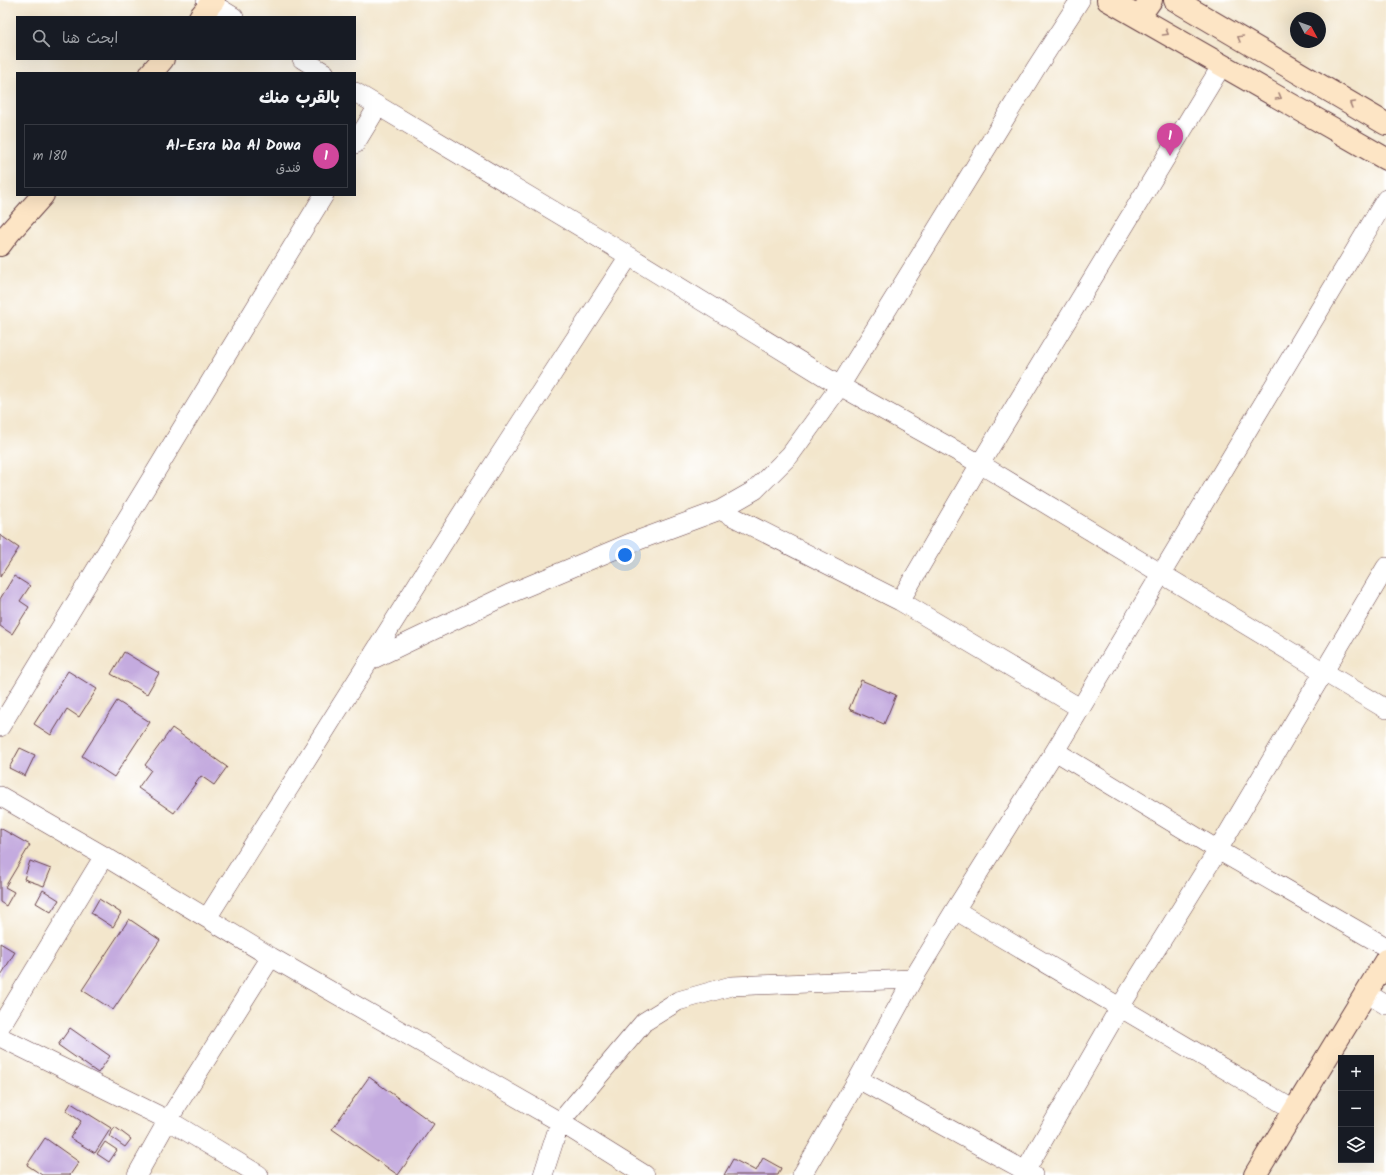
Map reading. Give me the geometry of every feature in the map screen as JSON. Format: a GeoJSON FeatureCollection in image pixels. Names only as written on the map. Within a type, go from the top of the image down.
{"type":"FeatureCollection","features":[{"type":"Feature","properties":{"kind":"street"},"geometry":{"type":"LineString","coordinates":[[369,661],[509,594],[628,544],[720,510],[755,490],[790,455],[840,386],[1036,68],[1080,0]]}},
{"type":"Feature","properties":{"kind":"street"},"geometry":{"type":"LineString","coordinates":[[1108,0],[1145,9],[1222,65],[1386,159]]}},
{"type":"Feature","properties":{"kind":"street"},"geometry":{"type":"LineString","coordinates":[[1175,0],[1386,124]]}},
{"type":"Feature","properties":{"kind":"street"},"geometry":{"type":"LineString","coordinates":[[208,5],[232,16]]}},
{"type":"Feature","properties":{"kind":"street"},"geometry":{"type":"LineString","coordinates":[[151,72],[162,60]]}},
{"type":"Feature","properties":{"kind":"street"},"geometry":{"type":"LineString","coordinates":[[304,60],[322,72]]}},
{"type":"Feature","properties":{"kind":"street"},"geometry":{"type":"LineString","coordinates":[[900,601],[980,464],[1222,65]]}},
{"type":"Feature","properties":{"kind":"street"},"geometry":{"type":"LineString","coordinates":[[356,93],[629,256],[840,386],[980,464],[1386,709]]}},
{"type":"Feature","properties":{"kind":"street"},"geometry":{"type":"LineString","coordinates":[[356,142],[378,106]]}},
{"type":"Feature","properties":{"kind":"street"},"geometry":{"type":"LineString","coordinates":[[0,246],[42,196]]}},
{"type":"Feature","properties":{"kind":"street"},"geometry":{"type":"LineString","coordinates":[[0,727],[323,196]]}},
{"type":"Feature","properties":{"kind":"street"},"geometry":{"type":"LineString","coordinates":[[802,1175],[858,1079],[913,979],[1055,751],[1386,199]]}},
{"type":"Feature","properties":{"kind":"street"},"geometry":{"type":"LineString","coordinates":[[207,918],[468,502],[629,256]]}},
{"type":"Feature","properties":{"kind":"street"},"geometry":{"type":"LineString","coordinates":[[720,510],[900,601],[1080,708]]}},
{"type":"Feature","properties":{"kind":"street"},"geometry":{"type":"LineString","coordinates":[[858,1079],[1027,1174],[1120,1007],[1218,850],[1386,567]]}},
{"type":"Feature","properties":{"kind":"street"},"geometry":{"type":"LineString","coordinates":[[1055,751],[1218,850],[1386,947]]}},
{"type":"Feature","properties":{"kind":"street"},"geometry":{"type":"LineString","coordinates":[[0,796],[104,856],[271,957],[560,1122],[645,1175]]}},
{"type":"Feature","properties":{"kind":"street"},"geometry":{"type":"LineString","coordinates":[[0,1027],[104,856]]}},
{"type":"Feature","properties":{"kind":"street"},"geometry":{"type":"LineString","coordinates":[[955,910],[1294,1110]]}},
{"type":"Feature","properties":{"kind":"street"},"geometry":{"type":"LineString","coordinates":[[137,1175],[168,1120],[271,957]]}},
{"type":"Feature","properties":{"kind":"street"},"geometry":{"type":"LineString","coordinates":[[1256,1175],[1386,960]]}},
{"type":"Feature","properties":{"kind":"street"},"geometry":{"type":"LineString","coordinates":[[543,1175],[560,1122],[644,1022],[678,1001],[731,986],[913,979]]}},
{"type":"Feature","properties":{"kind":"street"},"geometry":{"type":"LineString","coordinates":[[1366,993],[1386,1005]]}},
{"type":"Feature","properties":{"kind":"street"},"geometry":{"type":"LineString","coordinates":[[0,1037],[168,1120],[259,1175]]}},
{"type":"Feature","properties":{"kind":"building"},"geometry":{"type":"Polygon","coordinates":[[[0,535],[19,548],[0,577],[0,535]]]}},
{"type":"Feature","properties":{"kind":"building"},"geometry":{"type":"Polygon","coordinates":[[[14,576],[30,586],[20,601],[29,607],[12,634],[0,626],[0,599],[14,576]]]}},
{"type":"Feature","properties":{"kind":"building"},"geometry":{"type":"Polygon","coordinates":[[[124,652],[159,673],[147,694],[111,674],[124,652]]]}},
{"type":"Feature","properties":{"kind":"building"},"geometry":{"type":"Polygon","coordinates":[[[68,671],[97,689],[79,717],[67,709],[51,735],[34,724],[68,671]]]}},
{"type":"Feature","properties":{"kind":"building"},"geometry":{"type":"Polygon","coordinates":[[[861,680],[896,695],[884,724],[849,709],[861,680]]]}},
{"type":"Feature","properties":{"kind":"building"},"geometry":{"type":"Polygon","coordinates":[[[117,701],[150,722],[114,777],[82,756],[117,701]]]}},
{"type":"Feature","properties":{"kind":"building"},"geometry":{"type":"Polygon","coordinates":[[[172,728],[227,767],[214,785],[201,776],[174,813],[138,788],[151,770],[145,765],[172,728]]]}},
{"type":"Feature","properties":{"kind":"building"},"geometry":{"type":"Polygon","coordinates":[[[20,748],[35,755],[25,776],[9,768],[20,748]]]}},
{"type":"Feature","properties":{"kind":"building"},"geometry":{"type":"Polygon","coordinates":[[[0,828],[30,845],[5,887],[14,892],[6,906],[0,902],[0,828]]]}},
{"type":"Feature","properties":{"kind":"building"},"geometry":{"type":"Polygon","coordinates":[[[30,861],[51,869],[44,886],[24,879],[30,861]]]}},
{"type":"Feature","properties":{"kind":"building"},"geometry":{"type":"Polygon","coordinates":[[[43,890],[59,900],[51,912],[36,903],[43,890]]]}},
{"type":"Feature","properties":{"kind":"building"},"geometry":{"type":"Polygon","coordinates":[[[99,899],[121,913],[113,927],[91,913],[99,899]]]}},
{"type":"Feature","properties":{"kind":"building"},"geometry":{"type":"Polygon","coordinates":[[[129,919],[160,940],[113,1010],[82,990],[129,919]]]}},
{"type":"Feature","properties":{"kind":"building"},"geometry":{"type":"Polygon","coordinates":[[[0,943],[15,952],[0,977],[0,943]]]}},
{"type":"Feature","properties":{"kind":"building"},"geometry":{"type":"Polygon","coordinates":[[[70,1028],[110,1056],[98,1073],[58,1045],[70,1028]]]}},
{"type":"Feature","properties":{"kind":"building"},"geometry":{"type":"Polygon","coordinates":[[[369,1077],[434,1124],[398,1175],[332,1129],[369,1077]]]}},
{"type":"Feature","properties":{"kind":"building"},"geometry":{"type":"Polygon","coordinates":[[[71,1103],[111,1128],[95,1153],[70,1138],[81,1121],[66,1111],[71,1103]]]}},
{"type":"Feature","properties":{"kind":"building"},"geometry":{"type":"Polygon","coordinates":[[[115,1127],[131,1139],[125,1147],[109,1136],[115,1127]]]}},
{"type":"Feature","properties":{"kind":"building"},"geometry":{"type":"Polygon","coordinates":[[[45,1138],[79,1162],[70,1175],[42,1175],[27,1165],[45,1138]]]}},
{"type":"Feature","properties":{"kind":"building"},"geometry":{"type":"Polygon","coordinates":[[[105,1142],[117,1150],[109,1162],[97,1154],[105,1142]]]}},
{"type":"Feature","properties":{"kind":"building"},"geometry":{"type":"Polygon","coordinates":[[[763,1158],[781,1168],[778,1175],[724,1175],[733,1159],[756,1171],[763,1158]]]}},
{"type":"Feature","properties":{"kind":"place","name":"Al-Esra Wa Al Dowa"},"geometry":{"type":"Point","coordinates":[1170,156]}}]}
